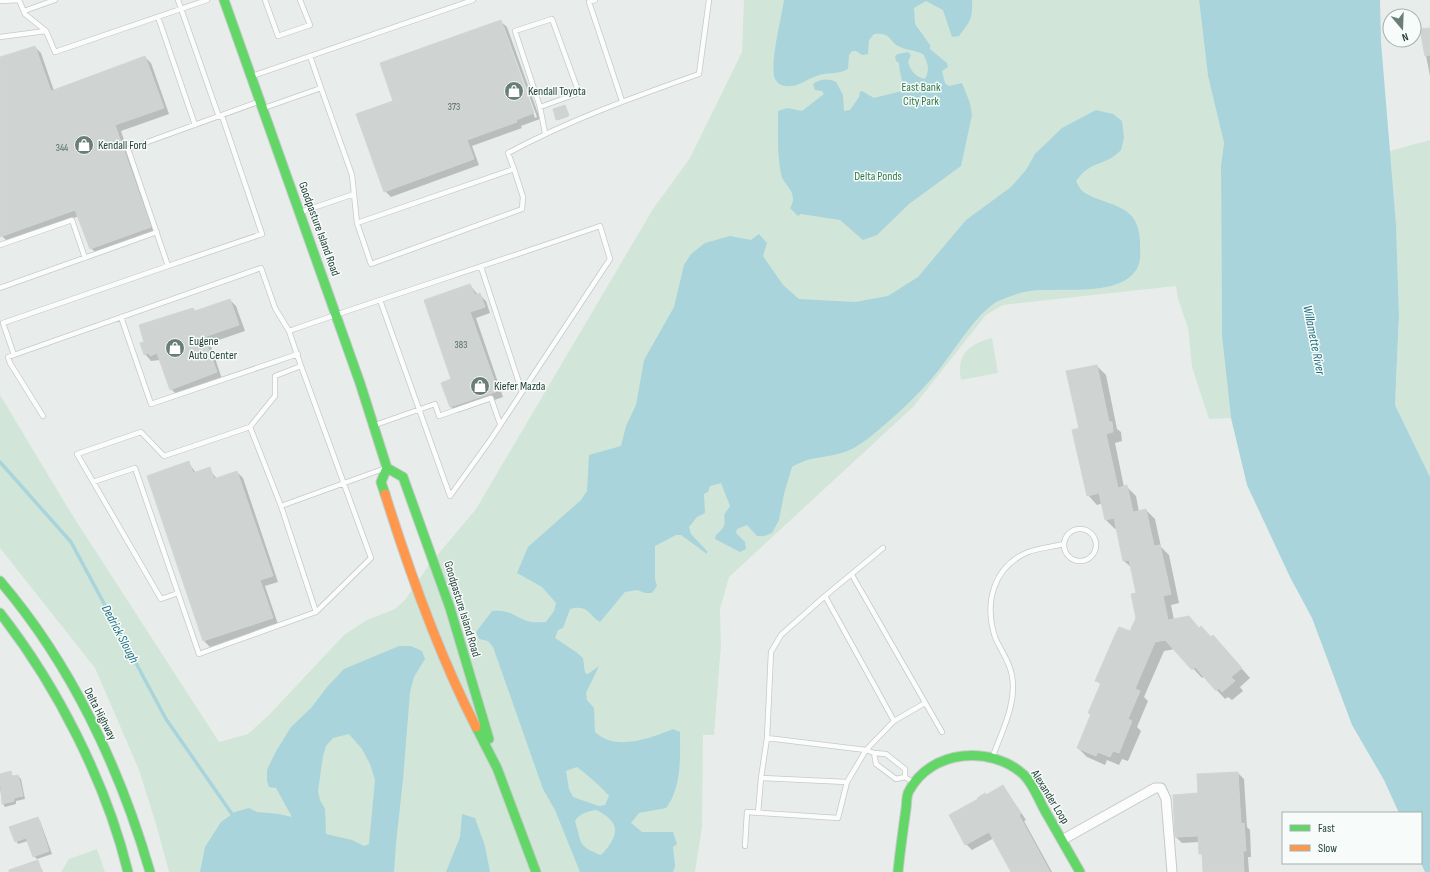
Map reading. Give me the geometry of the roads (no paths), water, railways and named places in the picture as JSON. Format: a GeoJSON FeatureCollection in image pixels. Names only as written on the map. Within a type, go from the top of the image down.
{"type":"FeatureCollection","features":[{"type":"Feature","properties":{"kind":"main road","name":"Goodpasture Island Road"},"geometry":{"type":"LineString","coordinates":[[224,0],[336,314],[387,468],[381,482],[406,561],[433,631],[469,713],[496,768],[536,872]]}},
{"type":"Feature","properties":{"kind":"main road","name":"Goodpasture Island Road"},"geometry":{"type":"LineString","coordinates":[[387,468],[403,477],[428,544],[481,709],[496,768]]}},
{"type":"Feature","properties":{"kind":"main road","name":"Delta Highway"},"geometry":{"type":"LineString","coordinates":[[0,581],[43,637],[87,714],[132,811],[150,872]]}},
{"type":"Feature","properties":{"kind":"main road"},"geometry":{"type":"LineString","coordinates":[[0,613],[26,646],[68,718],[115,824],[128,872]]}},
{"type":"Feature","properties":{"kind":"main road","name":"Alexander Loop"},"geometry":{"type":"LineString","coordinates":[[898,872],[902,828],[909,792],[921,776],[937,764],[948,758],[976,753],[993,756],[1013,766],[1029,781],[1080,872]]}},
{"type":"Feature","properties":{"kind":"street"},"geometry":{"type":"LineString","coordinates":[[1062,840],[1155,788],[1161,788],[1166,799],[1172,872]]}},
{"type":"Feature","properties":{"kind":"lane"},"geometry":{"type":"LineString","coordinates":[[0,1],[19,0],[25,14],[46,31],[55,52],[207,0]]}},
{"type":"Feature","properties":{"kind":"lane"},"geometry":{"type":"LineString","coordinates":[[24,11],[55,0]]}},
{"type":"Feature","properties":{"kind":"lane"},"geometry":{"type":"LineString","coordinates":[[14,355],[1,321],[262,234],[178,0]]}},
{"type":"Feature","properties":{"kind":"lane"},"geometry":{"type":"LineString","coordinates":[[265,0],[278,36],[310,25],[300,0]]}},
{"type":"Feature","properties":{"kind":"lane"},"geometry":{"type":"LineString","coordinates":[[252,76],[473,0]]}},
{"type":"Feature","properties":{"kind":"lane"},"geometry":{"type":"LineString","coordinates":[[596,0],[589,2],[622,101]]}},
{"type":"Feature","properties":{"kind":"lane"},"geometry":{"type":"LineString","coordinates":[[310,56],[352,175],[357,222],[371,264],[522,209],[523,197],[508,153],[545,133],[622,101],[699,74],[709,0]]}},
{"type":"Feature","properties":{"kind":"lane"},"geometry":{"type":"LineString","coordinates":[[158,17],[195,125]]}},
{"type":"Feature","properties":{"kind":"lane"},"geometry":{"type":"LineString","coordinates":[[540,107],[579,94],[552,19],[515,31],[540,107],[545,133]]}},
{"type":"Feature","properties":{"kind":"lane"},"geometry":{"type":"LineString","coordinates":[[0,37],[46,31]]}},
{"type":"Feature","properties":{"kind":"lane"},"geometry":{"type":"LineString","coordinates":[[168,266],[128,149],[220,116],[321,88]]}},
{"type":"Feature","properties":{"kind":"lane"},"geometry":{"type":"LineString","coordinates":[[357,222],[514,169]]}},
{"type":"Feature","properties":{"kind":"lane"},"geometry":{"type":"LineString","coordinates":[[300,213],[354,194]]}},
{"type":"Feature","properties":{"kind":"lane"},"geometry":{"type":"LineString","coordinates":[[0,245],[72,220],[85,258]]}},
{"type":"Feature","properties":{"kind":"lane"},"geometry":{"type":"LineString","coordinates":[[289,330],[600,226],[610,259],[522,392],[450,496],[380,300]]}},
{"type":"Feature","properties":{"kind":"lane"},"geometry":{"type":"LineString","coordinates":[[0,288],[157,232]]}},
{"type":"Feature","properties":{"kind":"lane"},"geometry":{"type":"LineString","coordinates":[[481,267],[522,392]]}},
{"type":"Feature","properties":{"kind":"lane"},"geometry":{"type":"LineString","coordinates":[[42,416],[10,363],[8,357],[261,268],[275,308],[289,330],[371,558],[316,612],[200,654],[135,468],[93,482]]}},
{"type":"Feature","properties":{"kind":"lane"},"geometry":{"type":"LineString","coordinates":[[121,318],[151,404],[298,354]]}},
{"type":"Feature","properties":{"kind":"lane"},"geometry":{"type":"LineString","coordinates":[[178,593],[161,599],[77,454],[141,432],[164,456],[250,427],[275,396],[275,376],[301,366]]}},
{"type":"Feature","properties":{"kind":"lane"},"geometry":{"type":"LineString","coordinates":[[373,426],[435,404],[439,416],[491,398],[500,424]]}},
{"type":"Feature","properties":{"kind":"lane"},"geometry":{"type":"LineString","coordinates":[[250,427],[281,506],[316,612]]}},
{"type":"Feature","properties":{"kind":"lane"},"geometry":{"type":"LineString","coordinates":[[281,506],[387,468]]}},
{"type":"Feature","properties":{"kind":"lane"},"geometry":{"type":"LineString","coordinates":[[1081,528],[1090,531],[1094,535],[1097,546],[1092,557],[1081,562],[1072,559],[1067,555],[1064,544],[1066,536],[1070,532],[1081,528]]}},
{"type":"Feature","properties":{"kind":"lane"},"geometry":{"type":"LineString","coordinates":[[993,756],[1006,721],[1012,689],[1012,676],[1006,657],[995,637],[991,617],[991,593],[995,581],[1018,557],[1035,550],[1064,544]]}},
{"type":"Feature","properties":{"kind":"lane"},"geometry":{"type":"LineString","coordinates":[[758,812],[761,778],[768,738],[771,652],[781,635],[883,548]]}},
{"type":"Feature","properties":{"kind":"lane"},"geometry":{"type":"LineString","coordinates":[[852,575],[942,732]]}},
{"type":"Feature","properties":{"kind":"lane"},"geometry":{"type":"LineString","coordinates":[[825,596],[894,721]]}},
{"type":"Feature","properties":{"kind":"lane"},"geometry":{"type":"LineString","coordinates":[[745,846],[747,812],[838,818],[847,782],[866,750],[894,721],[925,703]]}},
{"type":"Feature","properties":{"kind":"lane"},"geometry":{"type":"LineString","coordinates":[[768,738],[866,750],[874,753],[886,754],[905,769],[906,777],[915,784]]}},
{"type":"Feature","properties":{"kind":"lane"},"geometry":{"type":"LineString","coordinates":[[874,753],[876,764],[896,779],[906,777]]}},
{"type":"Feature","properties":{"kind":"lane"},"geometry":{"type":"LineString","coordinates":[[761,778],[847,782]]}},
{"type":"Feature","properties":{"kind":"water"},"geometry":{"type":"Polygon","coordinates":[[[784,0],[972,0],[972,11],[968,23],[959,36],[952,37],[943,10],[926,1],[914,8],[915,24],[930,45],[930,49],[947,63],[948,67],[942,71],[945,83],[949,86],[962,83],[970,103],[972,115],[961,166],[909,204],[877,235],[863,240],[840,220],[801,214],[798,216],[790,208],[793,203],[793,198],[790,190],[782,178],[779,159],[778,111],[787,108],[802,111],[824,94],[822,91],[815,90],[813,84],[821,80],[836,82],[843,95],[844,111],[850,110],[862,91],[874,98],[902,91],[899,63],[896,61],[895,56],[898,54],[908,52],[911,55],[908,62],[912,71],[919,77],[925,79],[928,69],[926,60],[923,54],[898,46],[884,34],[874,34],[869,40],[868,54],[862,55],[856,51],[852,51],[849,55],[848,69],[840,72],[816,76],[793,86],[781,85],[774,76],[773,68],[784,0]]]}},
{"type":"Feature","properties":{"kind":"water","name":"Willamette River"},"geometry":{"type":"Polygon","coordinates":[[[1199,0],[1380,0],[1381,42],[1396,224],[1399,315],[1395,405],[1430,477],[1430,872],[1425,872],[1421,864],[1422,812],[1399,812],[1384,780],[1352,725],[1312,618],[1290,577],[1247,485],[1231,418],[1222,336],[1221,165],[1224,143],[1208,76],[1199,0]]]}},
{"type":"Feature","properties":{"kind":"water"},"geometry":{"type":"Polygon","coordinates":[[[1096,110],[1113,114],[1122,121],[1124,138],[1121,150],[1109,159],[1089,168],[1076,181],[1084,192],[1094,198],[1121,208],[1134,219],[1138,228],[1140,240],[1140,255],[1139,264],[1132,276],[1120,283],[1105,287],[1088,289],[1037,290],[1024,292],[998,301],[989,307],[973,324],[922,390],[870,437],[847,451],[831,456],[810,459],[792,467],[784,494],[779,520],[772,533],[764,536],[757,536],[747,525],[737,529],[736,533],[745,542],[746,549],[740,552],[715,539],[716,535],[724,526],[724,515],[730,506],[721,483],[710,486],[708,492],[704,494],[705,513],[697,517],[689,527],[691,534],[707,551],[707,554],[681,535],[676,535],[655,546],[655,579],[657,586],[652,593],[645,593],[637,590],[625,592],[600,622],[585,609],[570,609],[563,628],[558,630],[555,638],[583,658],[585,673],[588,674],[599,666],[586,693],[587,700],[594,708],[595,732],[603,738],[623,742],[644,739],[673,729],[680,732],[679,772],[675,791],[671,800],[666,808],[639,813],[631,823],[642,832],[673,832],[677,844],[673,847],[675,866],[673,872],[580,872],[555,810],[543,789],[493,647],[488,641],[479,639],[476,632],[492,611],[507,612],[527,621],[546,622],[554,611],[556,603],[542,587],[517,573],[528,547],[581,500],[587,491],[589,455],[621,446],[626,426],[636,405],[644,360],[674,307],[684,265],[691,254],[705,243],[730,236],[751,240],[759,234],[767,243],[763,256],[783,285],[799,299],[855,302],[888,296],[918,277],[966,220],[1011,187],[1026,170],[1035,154],[1062,128],[1096,110]],[[577,767],[566,771],[569,789],[573,797],[599,806],[605,805],[609,796],[599,785],[577,767]],[[596,810],[584,813],[575,821],[580,839],[584,846],[601,855],[611,842],[615,830],[610,819],[596,810]]]}},
{"type":"Feature","properties":{"kind":"water"},"geometry":{"type":"Polygon","coordinates":[[[399,646],[411,646],[422,651],[425,659],[414,677],[410,692],[394,872],[200,872],[205,847],[221,822],[235,812],[249,808],[257,812],[292,817],[276,788],[269,787],[267,781],[267,770],[275,753],[291,727],[311,708],[327,687],[344,669],[399,646]],[[349,734],[333,738],[326,746],[323,756],[318,791],[320,800],[325,809],[326,834],[352,840],[364,846],[369,844],[375,780],[370,764],[362,749],[349,734]]]}},
{"type":"Feature","properties":{"kind":"water"},"geometry":{"type":"Polygon","coordinates":[[[462,814],[475,818],[485,846],[490,872],[446,872],[460,837],[462,814]]]}},
{"type":"Feature","properties":{"kind":"waterway","name":"Dedrick Slough"},"geometry":{"type":"LineString","coordinates":[[0,462],[71,542],[166,719],[232,814]]}},
{"type":"Feature","properties":{"kind":"place","name":"Kendall Toyota"},"geometry":{"type":"Point","coordinates":[514,91]}},
{"type":"Feature","properties":{"kind":"place","name":"Kendall Ford"},"geometry":{"type":"Point","coordinates":[84,145]}},
{"type":"Feature","properties":{"kind":"place","name":"Eugene Auto Center"},"geometry":{"type":"Point","coordinates":[175,348]}},
{"type":"Feature","properties":{"kind":"place","name":"Kiefer Mazda"},"geometry":{"type":"Point","coordinates":[480,386]}},
{"type":"Feature","properties":{"kind":"park label","name":"East Bank City Park"},"geometry":{"type":"Point","coordinates":[921,94]}},
{"type":"Feature","properties":{"kind":"park label","name":"Delta Ponds"},"geometry":{"type":"Point","coordinates":[878,176]}}]}
